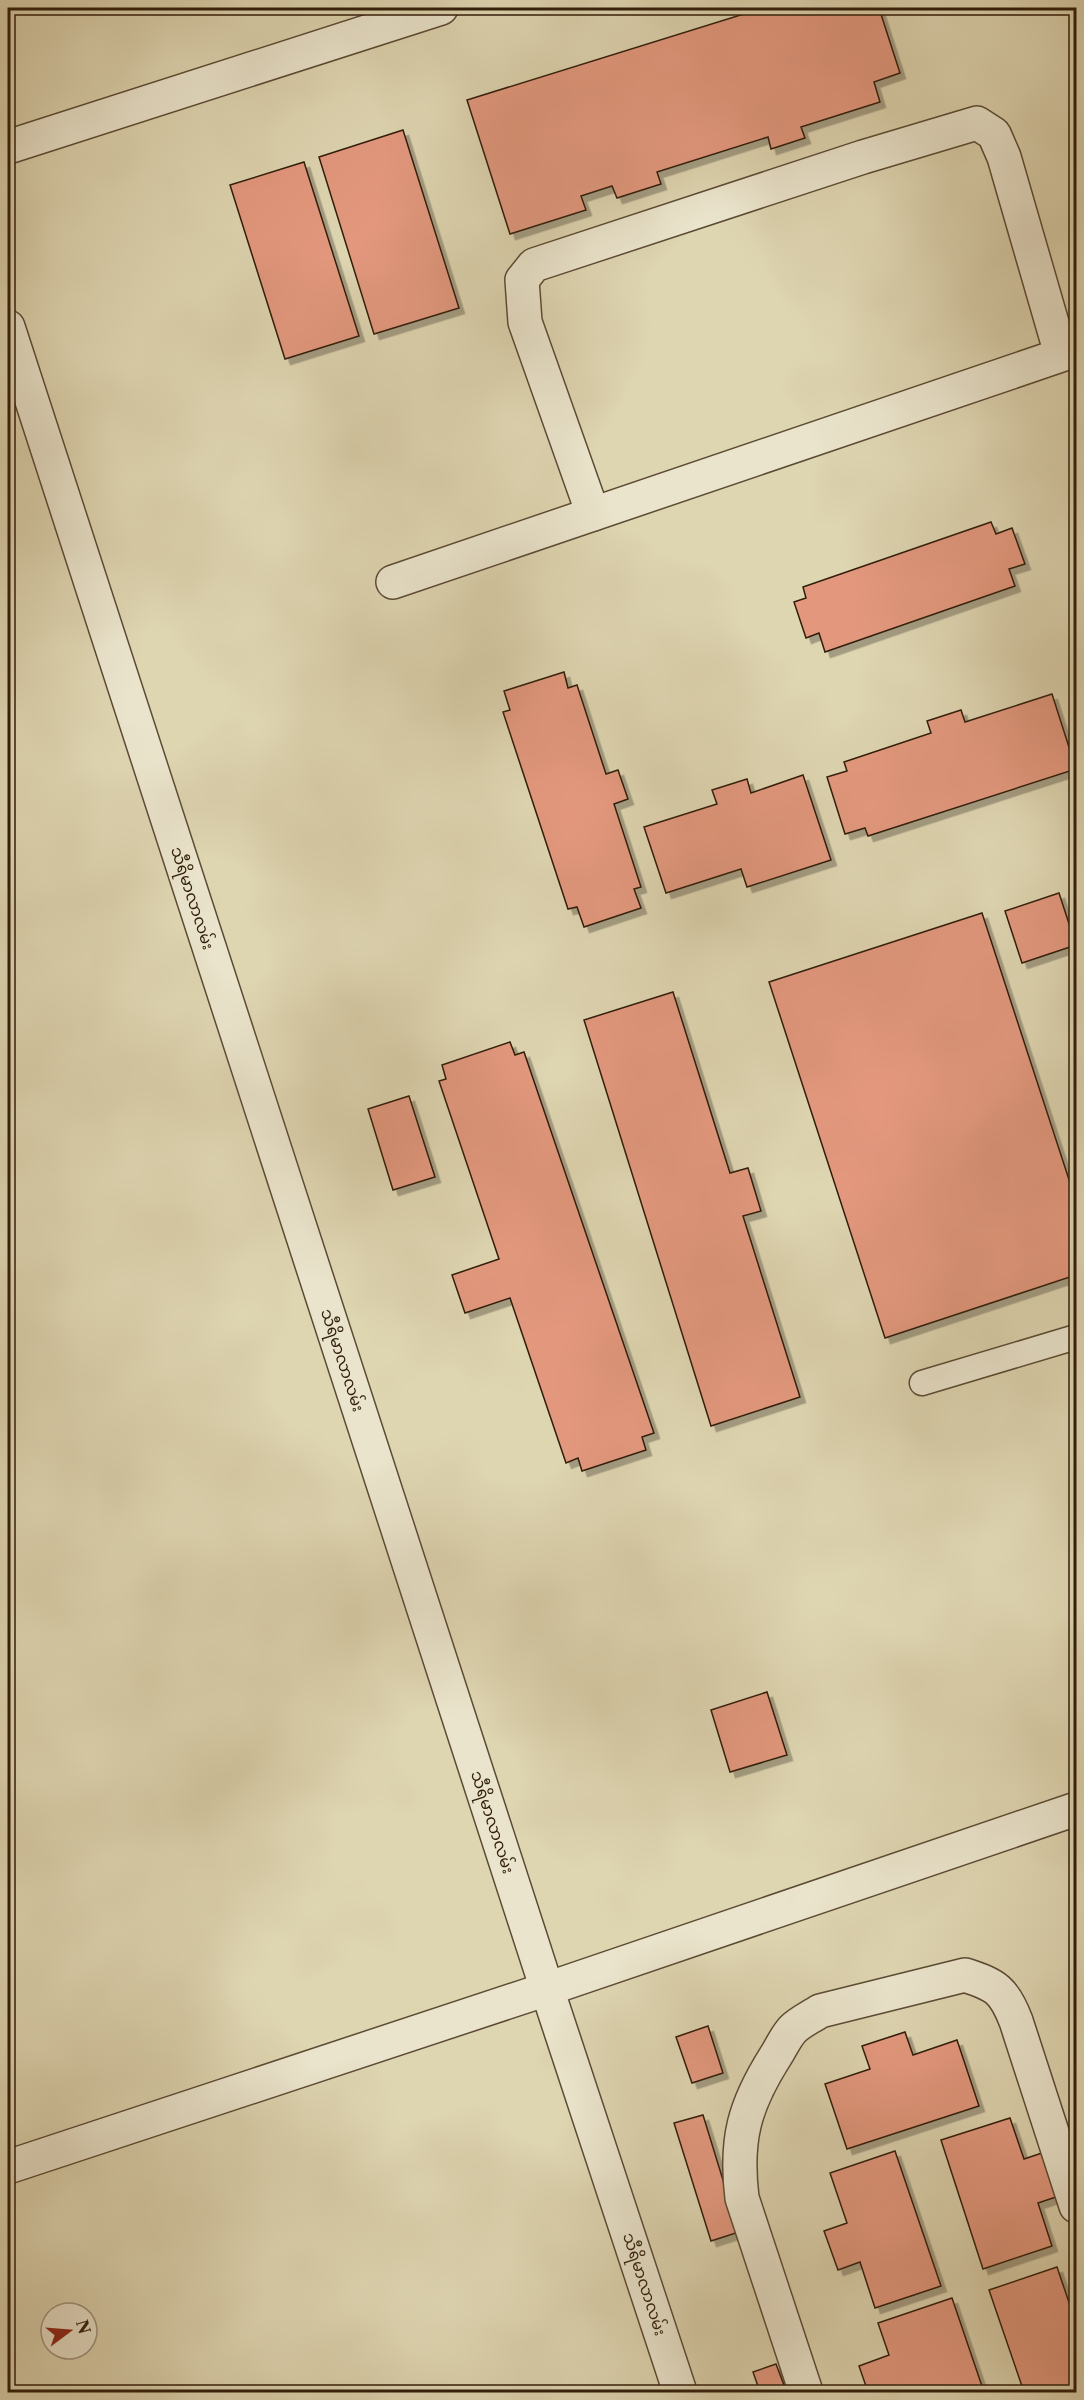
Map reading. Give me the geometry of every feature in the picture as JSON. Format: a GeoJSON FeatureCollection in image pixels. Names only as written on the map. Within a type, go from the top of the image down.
{"type":"FeatureCollection","features":[{"type":"Feature","properties":{"kind":"street"},"geometry":{"type":"LineString","coordinates":[[8,147],[441,8]]}},
{"type":"Feature","properties":{"kind":"street"},"geometry":{"type":"LineString","coordinates":[[393,582],[1069,352],[1004,157],[994,134],[977,123],[863,157],[534,265],[522,280],[525,322],[592,514]]}},
{"type":"Feature","properties":{"kind":"street","name":"သီရိမာလာလမ်း"},"geometry":{"type":"LineString","coordinates":[[8,327],[680,2392]]}},
{"type":"Feature","properties":{"kind":"street"},"geometry":{"type":"LineString","coordinates":[[8,2167],[547,1989],[1077,1809]]}},
{"type":"Feature","properties":{"kind":"street"},"geometry":{"type":"LineString","coordinates":[[806,2392],[742,2198],[739,2169],[741,2137],[756,2087],[792,2030],[820,2012],[964,1976],[988,1982],[1000,1990],[1010,2005],[1065,2132],[1077,2206]]}},
{"type":"Feature","properties":{"kind":"lane"},"geometry":{"type":"LineString","coordinates":[[922,1383],[1077,1337]]}},
{"type":"Feature","properties":{"kind":"building"},"geometry":{"type":"Polygon","coordinates":[[[763,8],[879,8],[900,73],[874,82],[880,102],[801,127],[805,138],[771,149],[768,137],[657,172],[661,184],[617,198],[612,186],[581,196],[586,210],[510,234],[467,100],[763,8]]]}},
{"type":"Feature","properties":{"kind":"building"},"geometry":{"type":"Polygon","coordinates":[[[403,130],[459,308],[374,334],[319,157],[403,130]]]}},
{"type":"Feature","properties":{"kind":"building"},"geometry":{"type":"Polygon","coordinates":[[[304,162],[359,336],[285,359],[230,185],[304,162]]]}},
{"type":"Feature","properties":{"kind":"building"},"geometry":{"type":"Polygon","coordinates":[[[991,522],[996,534],[1012,528],[1025,564],[1009,569],[1015,586],[825,652],[819,633],[806,638],[794,602],[806,598],[803,587],[991,522]]]}},
{"type":"Feature","properties":{"kind":"building"},"geometry":{"type":"Polygon","coordinates":[[[564,672],[568,688],[577,685],[606,774],[618,770],[628,799],[614,804],[641,887],[634,889],[641,908],[584,927],[577,907],[568,909],[503,712],[510,710],[504,691],[564,672]]]}},
{"type":"Feature","properties":{"kind":"building"},"geometry":{"type":"Polygon","coordinates":[[[1052,694],[1076,769],[868,836],[865,828],[845,834],[827,777],[847,771],[844,762],[931,733],[927,721],[961,710],[965,722],[1052,694]]]}},
{"type":"Feature","properties":{"kind":"building"},"geometry":{"type":"Polygon","coordinates":[[[803,775],[831,860],[747,887],[741,869],[666,893],[644,827],[717,804],[712,790],[747,779],[751,793],[803,775]]]}},
{"type":"Feature","properties":{"kind":"building"},"geometry":{"type":"Polygon","coordinates":[[[1059,893],[1076,945],[1022,963],[1005,911],[1059,893]]]}},
{"type":"Feature","properties":{"kind":"building"},"geometry":{"type":"Polygon","coordinates":[[[982,913],[1076,1201],[1076,1275],[885,1338],[769,982],[982,913]]]}},
{"type":"Feature","properties":{"kind":"building"},"geometry":{"type":"Polygon","coordinates":[[[673,992],[730,1173],[748,1168],[761,1211],[743,1216],[800,1397],[711,1426],[584,1020],[673,992]]]}},
{"type":"Feature","properties":{"kind":"building"},"geometry":{"type":"Polygon","coordinates":[[[510,1042],[515,1055],[524,1052],[654,1433],[642,1437],[646,1450],[582,1471],[578,1458],[566,1463],[510,1298],[465,1313],[452,1275],[499,1259],[439,1081],[446,1079],[442,1065],[510,1042]]]}},
{"type":"Feature","properties":{"kind":"building"},"geometry":{"type":"Polygon","coordinates":[[[409,1096],[435,1177],[393,1190],[368,1109],[409,1096]]]}},
{"type":"Feature","properties":{"kind":"building"},"geometry":{"type":"Polygon","coordinates":[[[767,1692],[787,1755],[730,1772],[711,1710],[767,1692]]]}},
{"type":"Feature","properties":{"kind":"building"},"geometry":{"type":"Polygon","coordinates":[[[708,2026],[723,2073],[692,2083],[676,2037],[708,2026]]]}},
{"type":"Feature","properties":{"kind":"building"},"geometry":{"type":"Polygon","coordinates":[[[905,2032],[913,2055],[957,2040],[979,2106],[847,2149],[825,2084],[870,2069],[862,2046],[905,2032]]]}},
{"type":"Feature","properties":{"kind":"building"},"geometry":{"type":"Polygon","coordinates":[[[703,2115],[739,2232],[711,2241],[674,2123],[703,2115]]]}},
{"type":"Feature","properties":{"kind":"building"},"geometry":{"type":"Polygon","coordinates":[[[1010,2118],[1024,2159],[1048,2151],[1062,2195],[1038,2203],[1052,2246],[983,2269],[941,2140],[1010,2118]]]}},
{"type":"Feature","properties":{"kind":"building"},"geometry":{"type":"Polygon","coordinates":[[[895,2151],[941,2286],[875,2308],[860,2262],[838,2270],[824,2231],[847,2223],[830,2173],[895,2151]]]}},
{"type":"Feature","properties":{"kind":"building"},"geometry":{"type":"Polygon","coordinates":[[[1057,2267],[1076,2323],[1076,2392],[1024,2392],[989,2290],[1057,2267]]]}},
{"type":"Feature","properties":{"kind":"building"},"geometry":{"type":"Polygon","coordinates":[[[952,2298],[984,2392],[902,2392],[901,2389],[890,2392],[868,2392],[859,2366],[889,2355],[878,2323],[952,2298]]]}},
{"type":"Feature","properties":{"kind":"building"},"geometry":{"type":"Polygon","coordinates":[[[776,2364],[784,2385],[792,2383],[796,2392],[760,2392],[753,2372],[776,2364]]]}}]}
